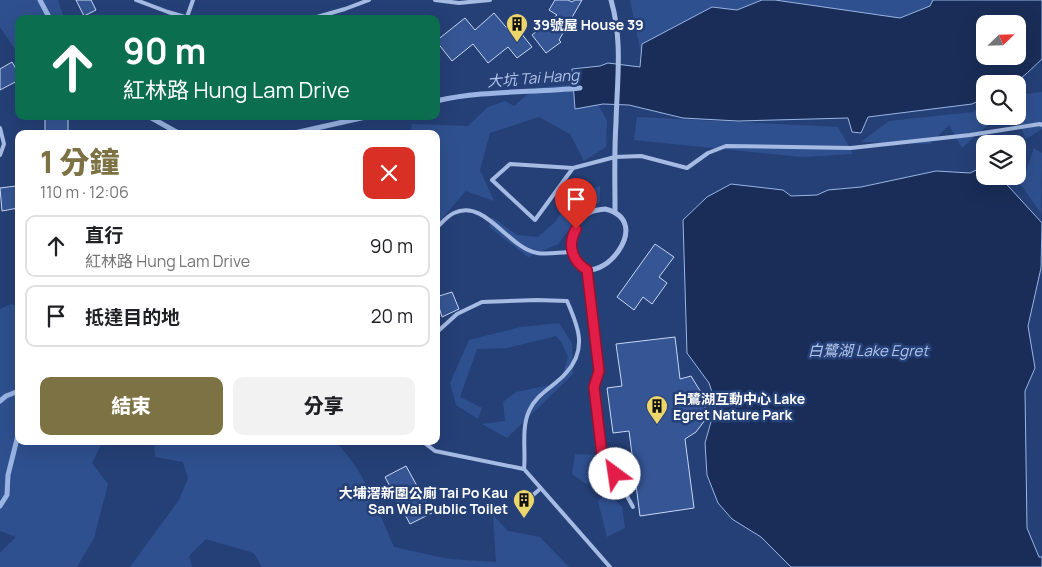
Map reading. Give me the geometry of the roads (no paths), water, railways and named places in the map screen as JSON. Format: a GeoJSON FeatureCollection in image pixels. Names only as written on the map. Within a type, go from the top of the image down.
{"type":"FeatureCollection","features":[{"type":"Feature","properties":{"kind":"street"},"geometry":{"type":"LineString","coordinates":[[611,0],[618,35],[619,58],[615,125],[615,211]]}},
{"type":"Feature","properties":{"kind":"street"},"geometry":{"type":"LineString","coordinates":[[605,209],[615,211],[621,216],[624,222],[624,241],[610,262],[598,268],[587,270],[579,265],[572,252],[571,243],[573,235],[580,221],[587,214],[605,209]]}},
{"type":"Feature","properties":{"kind":"lane"},"geometry":{"type":"LineString","coordinates":[[136,0],[181,15]]}},
{"type":"Feature","properties":{"kind":"lane"},"geometry":{"type":"LineString","coordinates":[[190,15],[193,0]]}},
{"type":"Feature","properties":{"kind":"lane"},"geometry":{"type":"LineString","coordinates":[[324,15],[369,0]]}},
{"type":"Feature","properties":{"kind":"lane"},"geometry":{"type":"LineString","coordinates":[[434,0],[460,3],[490,0]]}},
{"type":"Feature","properties":{"kind":"lane"},"geometry":{"type":"LineString","coordinates":[[573,168],[535,220],[492,180],[510,164],[573,168],[615,157],[641,156],[687,168],[708,153],[726,146],[851,148],[1042,125]]}},
{"type":"Feature","properties":{"kind":"lane"},"geometry":{"type":"LineString","coordinates":[[0,128],[4,144],[0,155]]}},
{"type":"Feature","properties":{"kind":"lane"},"geometry":{"type":"LineString","coordinates":[[440,224],[453,213],[467,209],[480,213],[523,248],[537,254],[572,252]]}},
{"type":"Feature","properties":{"kind":"lane"},"geometry":{"type":"LineString","coordinates":[[587,270],[599,371],[594,387],[603,464],[615,474],[633,506]]}},
{"type":"Feature","properties":{"kind":"lane"},"geometry":{"type":"LineString","coordinates":[[440,329],[457,314],[482,302],[567,301],[578,326],[580,343],[577,356],[566,373],[534,402],[528,414],[524,469]]}},
{"type":"Feature","properties":{"kind":"lane"},"geometry":{"type":"LineString","coordinates":[[427,445],[435,451],[524,469],[610,567]]}},
{"type":"Feature","properties":{"kind":"lane"},"geometry":{"type":"LineString","coordinates":[[518,507],[540,489]]}},
{"type":"Feature","properties":{"kind":"water"},"geometry":{"type":"Polygon","coordinates":[[[762,0],[775,0],[900,18],[930,6],[933,0],[1042,0],[1042,59],[1024,75],[976,75],[976,102],[972,104],[868,117],[861,133],[852,132],[848,118],[738,121],[683,118],[629,105],[603,104],[575,109],[572,69],[600,66],[608,63],[640,67],[642,44],[712,7],[737,10],[762,0]]]}},
{"type":"Feature","properties":{"kind":"water","name":"白鷺湖 Lake Egret"},"geometry":{"type":"Polygon","coordinates":[[[976,170],[976,185],[1007,185],[1042,223],[1041,268],[1028,326],[1035,368],[1025,391],[1027,528],[1039,557],[1042,557],[1042,567],[791,567],[761,537],[732,519],[718,503],[707,475],[705,443],[716,404],[709,383],[687,353],[683,220],[707,197],[731,184],[783,190],[791,196],[817,195],[828,190],[861,187],[936,171],[970,173],[976,170]]]}},
{"type":"Feature","properties":{"kind":"waterway","name":"大坑 Tai Hang"},"geometry":{"type":"LineString","coordinates":[[40,0],[48,15]]}},
{"type":"Feature","properties":{"kind":"waterway","name":"大坑 Tai Hang"},"geometry":{"type":"LineString","coordinates":[[440,100],[490,93],[580,88]]}},
{"type":"Feature","properties":{"kind":"waterway","name":"大坑 Tai Hang"},"geometry":{"type":"LineString","coordinates":[[155,120],[173,130]]}},
{"type":"Feature","properties":{"kind":"waterway","name":"大坑 Tai Hang"},"geometry":{"type":"LineString","coordinates":[[308,130],[352,120]]}},
{"type":"Feature","properties":{"kind":"waterway"},"geometry":{"type":"LineString","coordinates":[[0,401],[15,393]]}},
{"type":"Feature","properties":{"kind":"waterway"},"geometry":{"type":"LineString","coordinates":[[0,506],[7,495],[8,475],[16,445]]}},
{"type":"Feature","properties":{"kind":"place","name":"39號屋 House 39"},"geometry":{"type":"Point","coordinates":[517,43]}},
{"type":"Feature","properties":{"kind":"place","name":"白鷺湖互動中心 Lake Egret Nature Park"},"geometry":{"type":"Point","coordinates":[657,425]}},
{"type":"Feature","properties":{"kind":"place","name":"大埔滘新圍公廁 Tai Po Kau San Wai Public Toilet"},"geometry":{"type":"Point","coordinates":[524,519]}}]}
